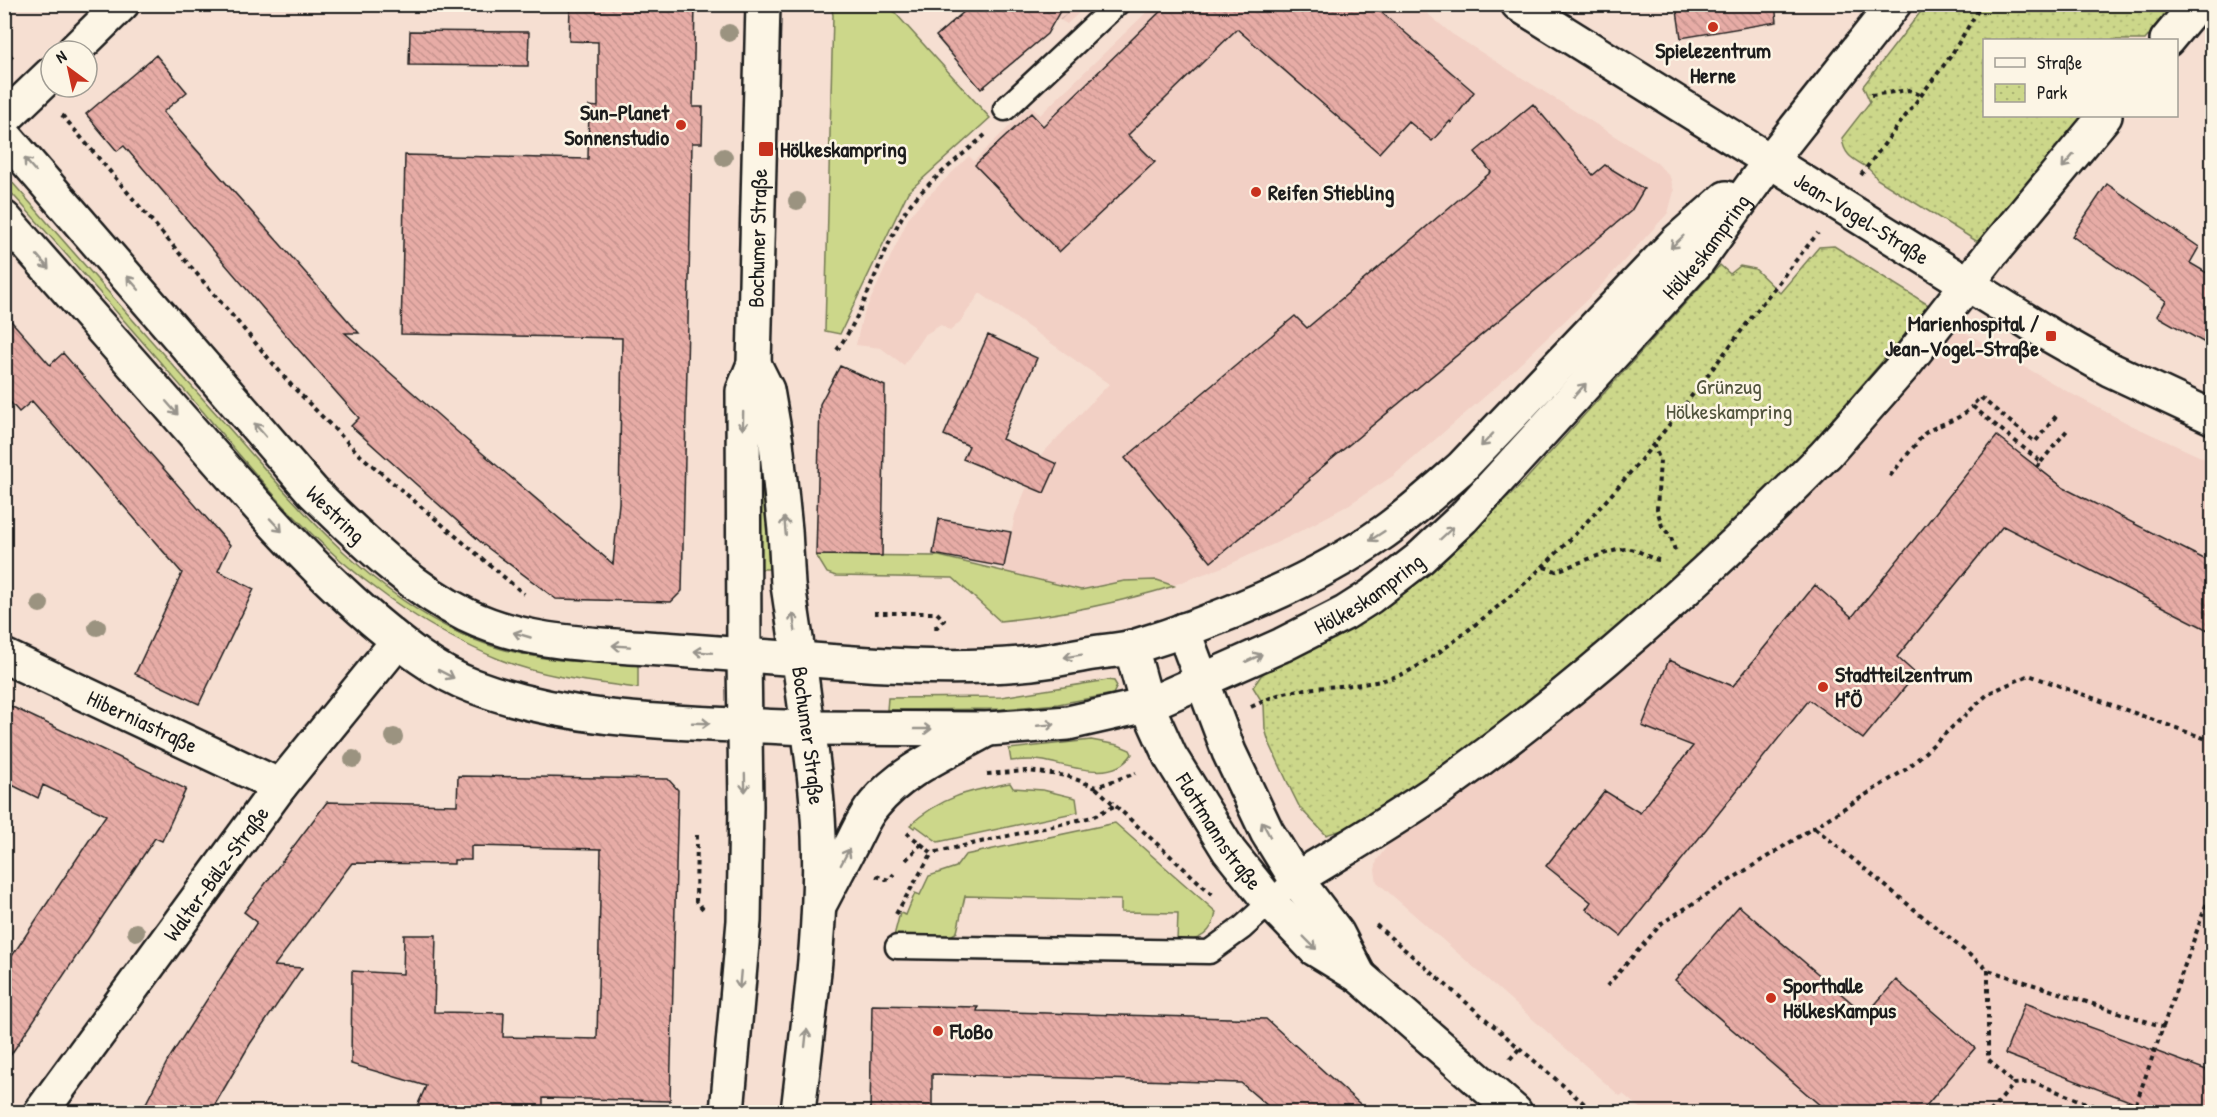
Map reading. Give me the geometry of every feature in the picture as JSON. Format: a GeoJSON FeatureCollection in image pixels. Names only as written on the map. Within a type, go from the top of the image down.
{"type":"FeatureCollection","features":[{"type":"Feature","properties":{"kind":"street"},"geometry":{"type":"LineString","coordinates":[[86,39],[122,4]]}},
{"type":"Feature","properties":{"kind":"street","name":"Bochumer Straße"},"geometry":{"type":"LineString","coordinates":[[727,1113],[744,921],[746,806],[743,391],[754,364],[763,4]]}},
{"type":"Feature","properties":{"kind":"street","name":"Jean-Vogel-Straße"},"geometry":{"type":"LineString","coordinates":[[1518,4],[1768,162],[2109,369],[2212,417]]}},
{"type":"Feature","properties":{"kind":"street","name":"Hölkeskampring"},"geometry":{"type":"LineString","coordinates":[[807,728],[988,729],[1068,723],[1147,705],[1282,645],[1370,597],[1419,559],[1463,518],[1698,261],[1768,162],[1893,4]]}},
{"type":"Feature","properties":{"kind":"street"},"geometry":{"type":"LineString","coordinates":[[2168,39],[2197,4]]}},
{"type":"Feature","properties":{"kind":"street"},"geometry":{"type":"LineString","coordinates":[[4,119],[39,85]]}},
{"type":"Feature","properties":{"kind":"street"},"geometry":{"type":"LineString","coordinates":[[1296,879],[1441,787],[1507,739],[1619,648],[1687,570],[1827,453],[1906,363],[1967,284],[2104,117]]}},
{"type":"Feature","properties":{"kind":"street","name":"Westring"},"geometry":{"type":"LineString","coordinates":[[4,135],[313,492],[369,545],[430,594],[466,614],[501,629],[532,638],[580,644],[799,660]]}},
{"type":"Feature","properties":{"kind":"street","name":"Hölkeskampring"},"geometry":{"type":"LineString","coordinates":[[799,660],[892,666],[961,667],[1029,663],[1131,647],[1227,613],[1340,560],[1384,532],[1461,468],[1677,242],[1768,162]]}},
{"type":"Feature","properties":{"kind":"street"},"geometry":{"type":"LineString","coordinates":[[4,218],[229,473],[311,562],[350,600],[398,641],[441,672],[489,692],[562,711],[625,719],[807,728]]}},
{"type":"Feature","properties":{"kind":"street","name":"Bochumer Straße"},"geometry":{"type":"LineString","coordinates":[[754,364],[767,390],[776,442],[788,585],[816,797],[819,837],[817,909],[798,1113]]}},
{"type":"Feature","properties":{"kind":"street","name":"Flottmannstraße"},"geometry":{"type":"LineString","coordinates":[[1183,630],[1229,752],[1262,822],[1296,879],[1337,933],[1359,976]]}},
{"type":"Feature","properties":{"kind":"street","name":"Walter-Bälz-Straße"},"geometry":{"type":"LineString","coordinates":[[40,1113],[280,786],[398,641]]}},
{"type":"Feature","properties":{"kind":"street","name":"Flottmannstraße"},"geometry":{"type":"LineString","coordinates":[[1131,647],[1147,705],[1170,756],[1229,851],[1269,901],[1316,949],[1359,976],[1515,1113]]}},
{"type":"Feature","properties":{"kind":"street","name":"Hiberniastraße"},"geometry":{"type":"LineString","coordinates":[[4,656],[280,786]]}},
{"type":"Feature","properties":{"kind":"street"},"geometry":{"type":"LineString","coordinates":[[817,909],[859,829],[880,798],[898,781],[930,760],[988,729]]}},
{"type":"Feature","properties":{"kind":"lane"},"geometry":{"type":"LineString","coordinates":[[1005,109],[1117,4]]}},
{"type":"Feature","properties":{"kind":"lane"},"geometry":{"type":"LineString","coordinates":[[897,947],[1209,952],[1242,928],[1269,901],[1296,879]]}},
{"type":"Feature","properties":{"kind":"path"},"geometry":{"type":"LineString","coordinates":[[1859,179],[1950,57],[1982,4]]}},
{"type":"Feature","properties":{"kind":"path"},"geometry":{"type":"LineString","coordinates":[[4,48],[39,76]]}},
{"type":"Feature","properties":{"kind":"path"},"geometry":{"type":"LineString","coordinates":[[1864,102],[1870,95],[1909,90],[1920,96]]}},
{"type":"Feature","properties":{"kind":"path"},"geometry":{"type":"LineString","coordinates":[[59,99],[292,386],[360,455],[529,597]]}},
{"type":"Feature","properties":{"kind":"path"},"geometry":{"type":"LineString","coordinates":[[837,350],[850,329],[904,213],[919,195],[990,130],[1005,109]]}},
{"type":"Feature","properties":{"kind":"path"},"geometry":{"type":"LineString","coordinates":[[1248,709],[1271,697],[1290,691],[1380,681],[1408,671],[1449,645],[1544,567],[1606,502],[1819,232]]}},
{"type":"Feature","properties":{"kind":"path"},"geometry":{"type":"LineString","coordinates":[[1890,476],[1924,434],[1965,415],[1980,397],[2035,442],[2057,415]]}},
{"type":"Feature","properties":{"kind":"path"},"geometry":{"type":"LineString","coordinates":[[1972,406],[2041,462]]}},
{"type":"Feature","properties":{"kind":"path"},"geometry":{"type":"LineString","coordinates":[[2037,467],[2068,429]]}},
{"type":"Feature","properties":{"kind":"path"},"geometry":{"type":"LineString","coordinates":[[1653,444],[1660,460],[1657,509],[1662,526],[1671,537],[1687,570]]}},
{"type":"Feature","properties":{"kind":"path"},"geometry":{"type":"LineString","coordinates":[[1544,567],[1556,571],[1596,556],[1629,549],[1687,570]]}},
{"type":"Feature","properties":{"kind":"path"},"geometry":{"type":"LineString","coordinates":[[874,613],[937,613],[945,620],[937,627]]}},
{"type":"Feature","properties":{"kind":"path"},"geometry":{"type":"LineString","coordinates":[[1607,986],[1662,923],[1908,768],[1989,693],[2029,675],[2212,741]]}},
{"type":"Feature","properties":{"kind":"path"},"geometry":{"type":"LineString","coordinates":[[1096,787],[1144,770]]}},
{"type":"Feature","properties":{"kind":"path"},"geometry":{"type":"LineString","coordinates":[[981,774],[1045,772],[1096,787],[1217,899],[1242,928]]}},
{"type":"Feature","properties":{"kind":"path"},"geometry":{"type":"LineString","coordinates":[[898,910],[932,853],[1092,817],[1116,806]]}},
{"type":"Feature","properties":{"kind":"path"},"geometry":{"type":"LineString","coordinates":[[1815,828],[1988,970],[2164,1027]]}},
{"type":"Feature","properties":{"kind":"path"},"geometry":{"type":"LineString","coordinates":[[907,832],[932,853]]}},
{"type":"Feature","properties":{"kind":"path"},"geometry":{"type":"LineString","coordinates":[[697,835],[696,901],[703,909],[709,901]]}},
{"type":"Feature","properties":{"kind":"path"},"geometry":{"type":"LineString","coordinates":[[906,860],[921,844]]}},
{"type":"Feature","properties":{"kind":"path"},"geometry":{"type":"LineString","coordinates":[[872,875],[889,880],[894,874]]}},
{"type":"Feature","properties":{"kind":"path"},"geometry":{"type":"LineString","coordinates":[[2133,1113],[2212,888]]}},
{"type":"Feature","properties":{"kind":"path"},"geometry":{"type":"LineString","coordinates":[[1370,919],[1594,1113]]}},
{"type":"Feature","properties":{"kind":"path"},"geometry":{"type":"LineString","coordinates":[[1988,970],[1988,1059],[2014,1084]]}},
{"type":"Feature","properties":{"kind":"path"},"geometry":{"type":"LineString","coordinates":[[1990,1113],[2014,1084],[2033,1082],[2109,1113]]}},
{"type":"Feature","properties":{"kind":"shaded area"},"geometry":{"type":"Polygon","coordinates":[[[1034,5],[1087,5],[1067,24],[1034,5]]]}},
{"type":"Feature","properties":{"kind":"shaded area"},"geometry":{"type":"Polygon","coordinates":[[[1154,5],[1417,5],[1452,34],[1656,162],[1670,177],[1674,191],[1668,213],[1597,290],[1497,386],[1393,476],[1345,507],[1289,537],[1228,565],[1174,585],[1156,580],[1124,581],[1081,590],[1004,572],[1015,515],[1040,456],[1109,384],[980,293],[960,322],[950,331],[941,325],[924,335],[904,365],[881,348],[856,345],[862,318],[909,217],[917,207],[969,156],[974,161],[1030,106],[1040,115],[1154,5]]]}},
{"type":"Feature","properties":{"kind":"shaded area"},"geometry":{"type":"Polygon","coordinates":[[[1958,328],[2068,392],[2131,425],[2212,462],[2212,1112],[1644,1112],[1623,1094],[1620,1096],[1377,882],[1375,870],[1377,860],[1388,845],[1457,798],[1562,720],[1698,605],[1781,527],[1853,451],[1958,328]]]}},
{"type":"Feature","properties":{"kind":"green space"},"geometry":{"type":"Polygon","coordinates":[[[831,5],[888,5],[990,118],[908,192],[840,334],[825,331],[833,15],[831,5]]]}},
{"type":"Feature","properties":{"kind":"green space"},"geometry":{"type":"Polygon","coordinates":[[[1926,5],[2174,5],[2146,39],[1983,39],[1983,117],[2084,117],[1981,244],[1877,179],[1847,153],[1842,138],[1870,102],[1863,86],[1926,5]]]}},
{"type":"Feature","properties":{"kind":"green space"},"geometry":{"type":"Polygon","coordinates":[[[4,173],[273,479],[360,567],[425,615],[461,634],[504,650],[548,659],[638,665],[638,688],[551,675],[501,660],[415,616],[388,598],[338,558],[266,486],[5,186],[4,173]]]}},
{"type":"Feature","properties":{"kind":"green space","name":"Grünzug Hölkeskampring"},"geometry":{"type":"Polygon","coordinates":[[[1834,246],[1930,306],[1816,438],[1820,443],[1570,675],[1368,822],[1326,835],[1300,808],[1269,742],[1265,729],[1264,705],[1253,687],[1267,667],[1443,557],[1478,527],[1519,487],[1720,265],[1730,274],[1740,266],[1755,269],[1780,293],[1819,247],[1834,246]]]}},
{"type":"Feature","properties":{"kind":"green space"},"geometry":{"type":"Polygon","coordinates":[[[764,446],[772,569],[757,569],[758,447],[764,446]]]}},
{"type":"Feature","properties":{"kind":"green space"},"geometry":{"type":"Polygon","coordinates":[[[816,555],[939,556],[1081,590],[1124,581],[1157,580],[1174,586],[1088,608],[1000,621],[953,578],[836,576],[827,573],[816,555]]]}},
{"type":"Feature","properties":{"kind":"green space"},"geometry":{"type":"Polygon","coordinates":[[[1108,680],[1114,681],[1117,686],[1113,694],[1058,704],[1002,709],[887,710],[888,698],[1001,697],[1108,680]]]}},
{"type":"Feature","properties":{"kind":"green space"},"geometry":{"type":"Polygon","coordinates":[[[1091,740],[1118,745],[1130,750],[1132,754],[1124,763],[1103,770],[1079,769],[1040,760],[1011,761],[1009,749],[1091,740]]]}},
{"type":"Feature","properties":{"kind":"green space"},"geometry":{"type":"Polygon","coordinates":[[[1010,783],[1013,788],[1043,790],[1076,798],[1078,812],[938,842],[916,826],[914,828],[910,825],[945,801],[969,792],[1010,783]]]}},
{"type":"Feature","properties":{"kind":"green space"},"geometry":{"type":"Polygon","coordinates":[[[1115,823],[1216,912],[1208,931],[1198,938],[1177,942],[1178,913],[1121,912],[1121,900],[965,896],[957,932],[949,937],[894,936],[900,913],[906,915],[915,893],[920,895],[929,876],[956,867],[965,855],[1115,823]]]}},
{"type":"Feature","properties":{"kind":"building"},"geometry":{"type":"Polygon","coordinates":[[[583,4],[695,4],[693,107],[703,107],[702,143],[692,143],[682,591],[671,602],[556,599],[484,545],[351,426],[359,418],[124,146],[117,151],[86,114],[156,55],[187,92],[163,112],[359,333],[345,333],[613,564],[619,503],[622,338],[401,334],[405,155],[588,159],[589,106],[598,107],[598,42],[569,41],[570,7],[583,7],[583,4]]]}},
{"type":"Feature","properties":{"kind":"building"},"geometry":{"type":"Polygon","coordinates":[[[973,4],[1064,4],[1047,34],[981,89],[936,36],[973,4]]]}},
{"type":"Feature","properties":{"kind":"building"},"geometry":{"type":"Polygon","coordinates":[[[1168,4],[1372,4],[1474,92],[1451,123],[1450,121],[1432,141],[1408,121],[1379,153],[1237,29],[1128,135],[1155,162],[1059,252],[975,165],[1031,113],[1043,126],[1168,4]]]}},
{"type":"Feature","properties":{"kind":"building","name":"Spielezentrum Herne"},"geometry":{"type":"Polygon","coordinates":[[[1676,4],[1775,4],[1777,22],[1681,38],[1676,4]]]}},
{"type":"Feature","properties":{"kind":"building"},"geometry":{"type":"Polygon","coordinates":[[[410,31],[529,32],[528,66],[409,65],[410,31]]]}},
{"type":"Feature","properties":{"kind":"building"},"geometry":{"type":"Polygon","coordinates":[[[1533,104],[1593,175],[1605,165],[1644,189],[1631,211],[1211,562],[1125,458],[1295,316],[1307,328],[1491,172],[1475,152],[1533,104]]]}},
{"type":"Feature","properties":{"kind":"building"},"geometry":{"type":"Polygon","coordinates":[[[2107,184],[2199,247],[2190,263],[2212,276],[2212,347],[2157,316],[2166,301],[2072,236],[2107,184]]]}},
{"type":"Feature","properties":{"kind":"building"},"geometry":{"type":"Polygon","coordinates":[[[4,313],[50,365],[63,353],[230,545],[218,571],[254,589],[199,704],[135,674],[182,573],[32,401],[19,412],[4,395],[4,313]]]}},
{"type":"Feature","properties":{"kind":"building"},"geometry":{"type":"Polygon","coordinates":[[[988,335],[1037,358],[1002,439],[1057,464],[1044,493],[963,459],[969,446],[944,435],[988,335]]]}},
{"type":"Feature","properties":{"kind":"building"},"geometry":{"type":"Polygon","coordinates":[[[840,366],[885,386],[882,556],[816,555],[820,404],[840,366]]]}},
{"type":"Feature","properties":{"kind":"building","name":"Stadtteilzentrum H²Ö"},"geometry":{"type":"Polygon","coordinates":[[[1997,436],[2064,488],[2212,563],[2212,632],[2003,526],[1897,657],[1916,674],[1863,739],[1809,700],[1621,936],[1586,909],[1591,902],[1546,866],[1605,791],[1640,813],[1693,746],[1642,726],[1669,660],[1733,686],[1815,585],[1852,617],[1997,436]]]}},
{"type":"Feature","properties":{"kind":"building"},"geometry":{"type":"Polygon","coordinates":[[[939,519],[1011,532],[1004,567],[933,554],[939,519]]]}},
{"type":"Feature","properties":{"kind":"building"},"geometry":{"type":"Polygon","coordinates":[[[4,703],[186,789],[162,841],[155,838],[4,1065],[4,968],[106,815],[43,785],[38,798],[4,781],[4,703]]]}},
{"type":"Feature","properties":{"kind":"building"},"geometry":{"type":"Polygon","coordinates":[[[458,776],[668,779],[678,790],[670,1101],[543,1098],[543,1113],[414,1113],[426,1086],[351,1064],[352,971],[403,974],[404,935],[436,935],[434,1012],[504,1013],[503,1037],[597,1039],[601,849],[471,846],[471,860],[454,860],[454,864],[352,863],[274,966],[302,968],[250,1044],[210,1113],[141,1113],[168,1060],[257,922],[244,912],[327,802],[457,805],[458,776]]]}},
{"type":"Feature","properties":{"kind":"building","name":"Sporthalle HölkesKampus"},"geometry":{"type":"Polygon","coordinates":[[[1739,906],[1866,1015],[1896,980],[1975,1048],[1920,1113],[1829,1113],[1675,980],[1739,906]]]}},
{"type":"Feature","properties":{"kind":"building"},"geometry":{"type":"Polygon","coordinates":[[[2025,1003],[2212,1072],[2212,1113],[2161,1113],[2005,1054],[2025,1003]]]}},
{"type":"Feature","properties":{"kind":"building"},"geometry":{"type":"Polygon","coordinates":[[[872,1005],[978,1007],[977,1011],[1266,1019],[1370,1113],[1276,1113],[1241,1083],[932,1074],[932,1113],[870,1113],[872,1005]]]}},
{"type":"Feature","properties":{"kind":"place","name":"Spielezentrum Herne"},"geometry":{"type":"Point","coordinates":[1713,27]}},
{"type":"Feature","properties":{"kind":"place","name":"Sun-Planet Sonnenstudio"},"geometry":{"type":"Point","coordinates":[681,125]}},
{"type":"Feature","properties":{"kind":"place","name":"Hölkeskampring"},"geometry":{"type":"Point","coordinates":[766,149]}},
{"type":"Feature","properties":{"kind":"place","name":"Reifen Stiebling"},"geometry":{"type":"Point","coordinates":[1256,192]}},
{"type":"Feature","properties":{"kind":"place","name":"Marienhospital / Jean-Vogel-Straße"},"geometry":{"type":"Point","coordinates":[2051,336]}},
{"type":"Feature","properties":{"kind":"place","name":"Stadtteilzentrum H²Ö"},"geometry":{"type":"Point","coordinates":[1823,687]}},
{"type":"Feature","properties":{"kind":"place","name":"Sporthalle HölkesKampus"},"geometry":{"type":"Point","coordinates":[1771,998]}},
{"type":"Feature","properties":{"kind":"place","name":"FloBo"},"geometry":{"type":"Point","coordinates":[938,1031]}}]}
